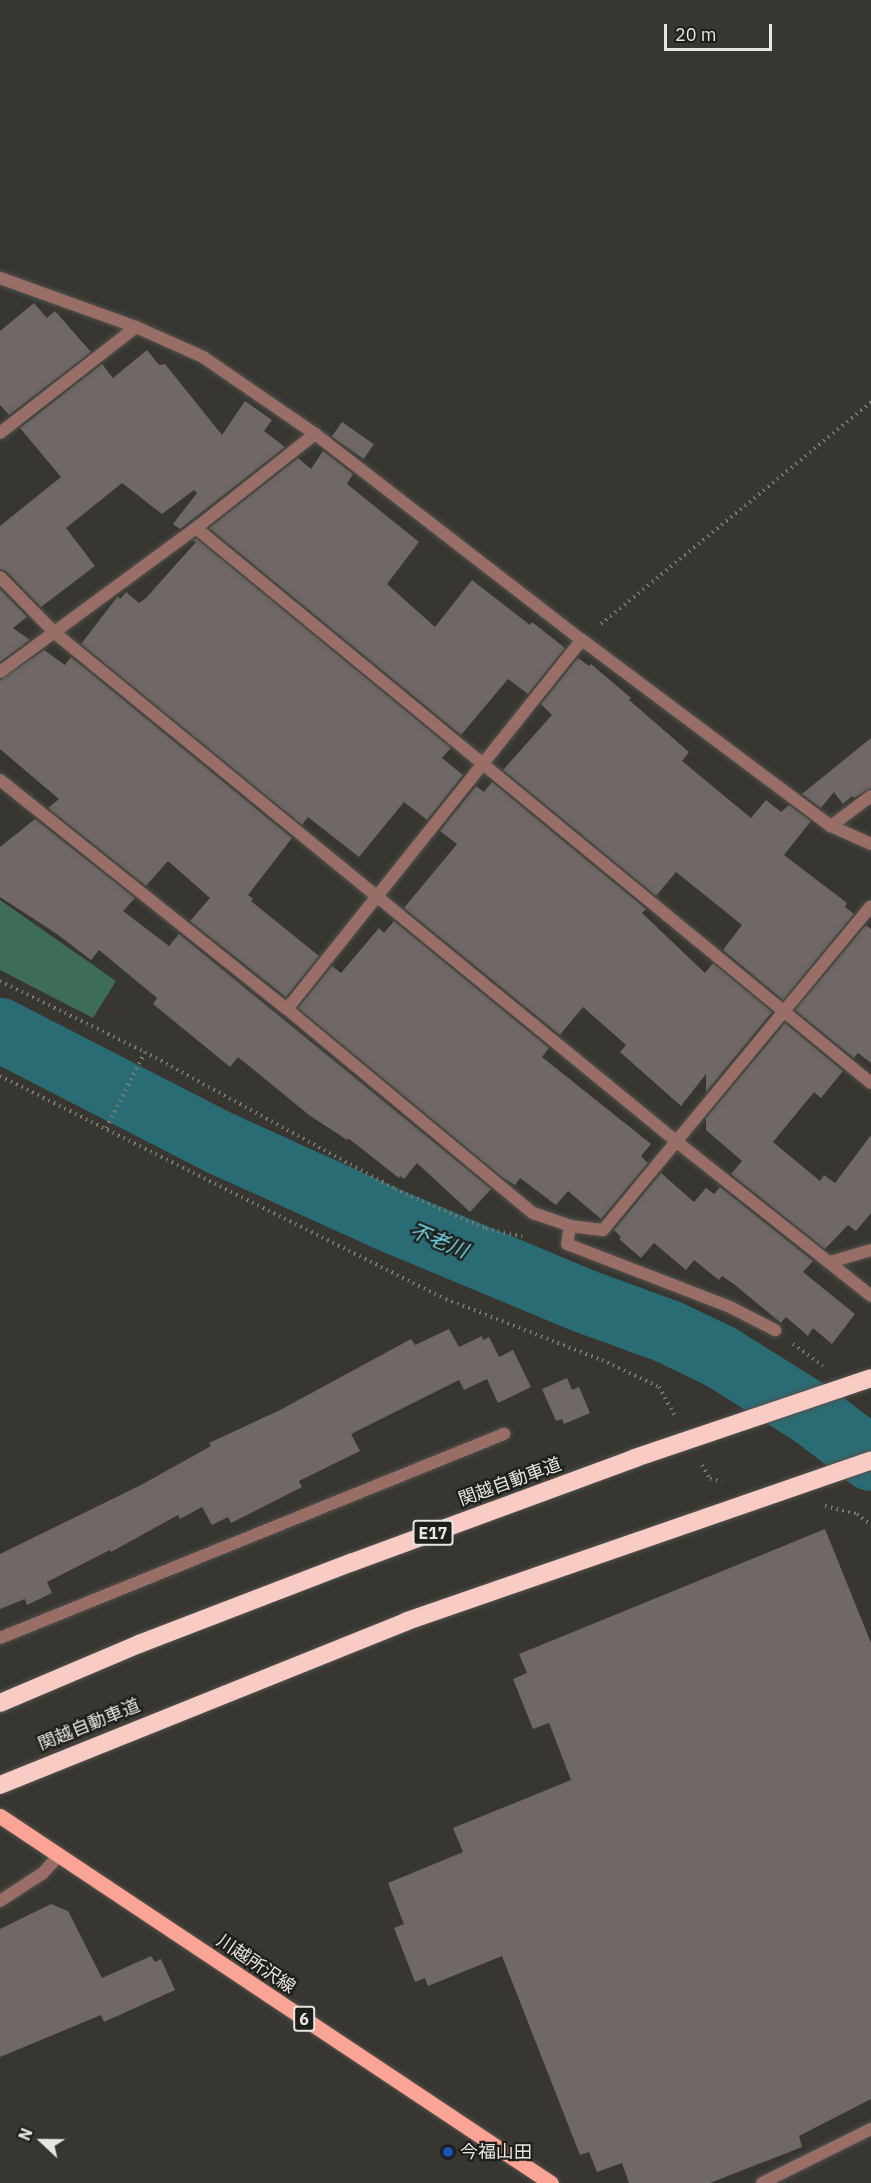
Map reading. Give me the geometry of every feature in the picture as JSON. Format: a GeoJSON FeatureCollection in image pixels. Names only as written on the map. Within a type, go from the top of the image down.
{"type":"FeatureCollection","features":[{"type":"Feature","properties":{"kind":"highway","name":"関越自動車道"},"geometry":{"type":"LineString","coordinates":[[0,1703],[139,1644],[364,1558],[635,1458],[871,1378]]}},
{"type":"Feature","properties":{"kind":"highway","name":"関越自動車道"},"geometry":{"type":"LineString","coordinates":[[0,1785],[407,1621],[871,1460]]}},
{"type":"Feature","properties":{"kind":"main road","name":"川越所沢線"},"geometry":{"type":"LineString","coordinates":[[0,1816],[551,2183]]}},
{"type":"Feature","properties":{"kind":"street"},"geometry":{"type":"LineString","coordinates":[[0,278],[136,327],[203,357],[315,434],[582,640],[831,826],[871,843]]}},
{"type":"Feature","properties":{"kind":"street"},"geometry":{"type":"LineString","coordinates":[[0,433],[136,327]]}},
{"type":"Feature","properties":{"kind":"street"},"geometry":{"type":"LineString","coordinates":[[0,672],[196,528],[315,434]]}},
{"type":"Feature","properties":{"kind":"street"},"geometry":{"type":"LineString","coordinates":[[196,528],[871,1083]]}},
{"type":"Feature","properties":{"kind":"street"},"geometry":{"type":"LineString","coordinates":[[0,577],[55,633],[677,1142],[871,1296]]}},
{"type":"Feature","properties":{"kind":"street"},"geometry":{"type":"LineString","coordinates":[[286,1009],[582,640]]}},
{"type":"Feature","properties":{"kind":"street"},"geometry":{"type":"LineString","coordinates":[[0,780],[286,1009],[533,1213],[570,1226],[603,1230],[871,906]]}},
{"type":"Feature","properties":{"kind":"street"},"geometry":{"type":"LineString","coordinates":[[831,826],[871,796]]}},
{"type":"Feature","properties":{"kind":"street"},"geometry":{"type":"LineString","coordinates":[[570,1226],[567,1245],[730,1307],[775,1330]]}},
{"type":"Feature","properties":{"kind":"street"},"geometry":{"type":"LineString","coordinates":[[830,1262],[871,1250]]}},
{"type":"Feature","properties":{"kind":"street"},"geometry":{"type":"LineString","coordinates":[[0,1638],[504,1434]]}},
{"type":"Feature","properties":{"kind":"street"},"geometry":{"type":"LineString","coordinates":[[0,1901],[43,1873],[59,1855]]}},
{"type":"Feature","properties":{"kind":"street"},"geometry":{"type":"LineString","coordinates":[[762,2183],[871,2128]]}},
{"type":"Feature","properties":{"kind":"path"},"geometry":{"type":"LineString","coordinates":[[582,640],[871,402]]}},
{"type":"Feature","properties":{"kind":"path"},"geometry":{"type":"LineString","coordinates":[[0,981],[145,1052],[395,1189],[486,1229],[567,1245]]}},
{"type":"Feature","properties":{"kind":"path"},"geometry":{"type":"LineString","coordinates":[[106,1128],[145,1052]]}},
{"type":"Feature","properties":{"kind":"path"},"geometry":{"type":"LineString","coordinates":[[0,1076],[446,1299],[602,1360],[659,1387],[676,1418]]}},
{"type":"Feature","properties":{"kind":"path"},"geometry":{"type":"LineString","coordinates":[[698,1458],[710,1479],[732,1484]]}},
{"type":"Feature","properties":{"kind":"path"},"geometry":{"type":"LineString","coordinates":[[823,1506],[857,1514],[871,1525]]}},
{"type":"Feature","properties":{"kind":"green space"},"geometry":{"type":"Polygon","coordinates":[[[0,900],[116,981],[93,1018],[0,970],[0,900]]]}},
{"type":"Feature","properties":{"kind":"building"},"geometry":{"type":"Polygon","coordinates":[[[34,303],[47,318],[55,311],[91,352],[9,415],[0,405],[0,331],[34,303]]]}},
{"type":"Feature","properties":{"kind":"building"},"geometry":{"type":"Polygon","coordinates":[[[147,350],[159,365],[165,364],[222,435],[245,401],[272,420],[264,431],[285,447],[180,529],[173,524],[197,493],[194,490],[162,514],[122,483],[66,528],[95,566],[41,607],[6,571],[0,569],[0,526],[61,477],[20,428],[102,364],[113,378],[147,350]]]}},
{"type":"Feature","properties":{"kind":"building"},"geometry":{"type":"Polygon","coordinates":[[[342,422],[374,444],[364,459],[332,437],[342,422]]]}},
{"type":"Feature","properties":{"kind":"building"},"geometry":{"type":"Polygon","coordinates":[[[323,451],[353,474],[347,484],[419,542],[387,584],[435,627],[472,580],[530,625],[532,622],[565,648],[528,694],[508,679],[461,735],[209,528],[298,458],[311,469],[323,451]]]}},
{"type":"Feature","properties":{"kind":"building"},"geometry":{"type":"Polygon","coordinates":[[[196,538],[451,748],[442,758],[463,775],[427,820],[404,802],[359,857],[308,817],[302,825],[81,644],[118,596],[120,599],[126,592],[139,603],[146,598],[196,542],[193,540],[196,538]]]}},
{"type":"Feature","properties":{"kind":"building"},"geometry":{"type":"Polygon","coordinates":[[[0,589],[27,617],[13,628],[30,640],[0,662],[0,589]]]}},
{"type":"Feature","properties":{"kind":"building"},"geometry":{"type":"Polygon","coordinates":[[[44,650],[65,665],[71,657],[292,838],[248,895],[253,899],[251,901],[319,956],[286,997],[190,921],[210,898],[168,861],[146,886],[48,808],[59,799],[0,749],[0,680],[44,650]]]}},
{"type":"Feature","properties":{"kind":"building"},"geometry":{"type":"Polygon","coordinates":[[[578,658],[589,666],[591,664],[631,698],[629,700],[689,752],[682,761],[751,818],[766,800],[781,812],[789,805],[811,821],[784,855],[847,903],[845,907],[854,914],[783,1000],[723,950],[742,925],[676,872],[656,896],[503,770],[552,715],[541,704],[578,658]]]}},
{"type":"Feature","properties":{"kind":"building"},"geometry":{"type":"Polygon","coordinates":[[[871,738],[871,788],[854,798],[852,796],[843,804],[834,792],[821,808],[802,794],[871,738]]]}},
{"type":"Feature","properties":{"kind":"building"},"geometry":{"type":"Polygon","coordinates":[[[492,782],[646,909],[642,913],[705,973],[713,963],[772,1012],[706,1092],[706,1074],[681,1106],[620,1052],[626,1045],[583,1007],[560,1035],[404,908],[457,844],[440,831],[476,786],[484,792],[492,782]]]}},
{"type":"Feature","properties":{"kind":"building"},"geometry":{"type":"Polygon","coordinates":[[[35,819],[135,898],[123,911],[169,946],[179,934],[491,1189],[470,1212],[417,1163],[404,1179],[400,1176],[399,1178],[348,1138],[347,1140],[309,1115],[238,1057],[230,1067],[153,1004],[157,998],[99,950],[91,960],[57,934],[0,897],[0,847],[35,819]]]}},
{"type":"Feature","properties":{"kind":"building"},"geometry":{"type":"Polygon","coordinates":[[[394,921],[549,1048],[542,1057],[651,1144],[641,1156],[648,1163],[601,1219],[568,1191],[556,1205],[520,1178],[515,1185],[502,1177],[298,1008],[332,966],[341,973],[379,928],[384,933],[394,921]]]}},
{"type":"Feature","properties":{"kind":"building"},"geometry":{"type":"Polygon","coordinates":[[[866,925],[871,929],[871,1063],[858,1053],[854,1058],[795,1010],[866,925]]]}},
{"type":"Feature","properties":{"kind":"building"},"geometry":{"type":"Polygon","coordinates":[[[785,1023],[843,1071],[821,1098],[814,1092],[773,1142],[820,1181],[824,1175],[835,1183],[871,1135],[871,1213],[856,1231],[848,1225],[825,1249],[731,1174],[742,1161],[706,1130],[706,1118],[785,1023]]]}},
{"type":"Feature","properties":{"kind":"building"},"geometry":{"type":"Polygon","coordinates":[[[661,1173],[694,1202],[706,1188],[714,1194],[720,1187],[813,1261],[803,1272],[855,1314],[832,1344],[813,1328],[808,1336],[786,1317],[781,1323],[735,1285],[722,1276],[719,1280],[694,1260],[686,1270],[654,1243],[641,1258],[619,1239],[621,1237],[614,1230],[661,1173]]]}},
{"type":"Feature","properties":{"kind":"building"},"geometry":{"type":"Polygon","coordinates":[[[449,1329],[459,1347],[482,1336],[483,1340],[489,1337],[499,1357],[513,1350],[531,1387],[498,1403],[487,1379],[464,1390],[459,1380],[351,1434],[360,1451],[299,1481],[302,1487],[231,1523],[228,1517],[212,1525],[202,1507],[180,1519],[178,1515],[111,1552],[110,1550],[47,1582],[52,1593],[27,1605],[25,1599],[0,1609],[0,1554],[141,1485],[211,1446],[209,1443],[280,1410],[411,1339],[415,1345],[449,1329]]]}},
{"type":"Feature","properties":{"kind":"building"},"geometry":{"type":"Polygon","coordinates":[[[567,1378],[572,1390],[579,1387],[590,1413],[564,1424],[562,1419],[556,1421],[542,1389],[567,1378]]]}},
{"type":"Feature","properties":{"kind":"building"},"geometry":{"type":"Polygon","coordinates":[[[825,1529],[871,1643],[871,2099],[799,2136],[802,2147],[710,2183],[629,2183],[622,2163],[597,2172],[589,2152],[580,2155],[502,1956],[428,1986],[425,1978],[415,1982],[394,1928],[404,1924],[388,1883],[463,1852],[453,1828],[571,1780],[549,1723],[533,1729],[513,1679],[527,1673],[519,1654],[825,1529]]]}},
{"type":"Feature","properties":{"kind":"building"},"geometry":{"type":"Polygon","coordinates":[[[51,1904],[68,1911],[102,1978],[151,1956],[155,1962],[161,1959],[175,1990],[104,2022],[101,2015],[0,2057],[0,1929],[51,1904]]]}},
{"type":"Feature","properties":{"kind":"waterway","name":"不老川"},"geometry":{"type":"LineString","coordinates":[[0,1030],[220,1143],[392,1221],[584,1301],[669,1332],[721,1357],[812,1414],[871,1459]]}},
{"type":"Feature","properties":{"kind":"place","name":"今福山田"},"geometry":{"type":"Point","coordinates":[448,2152]}}]}
